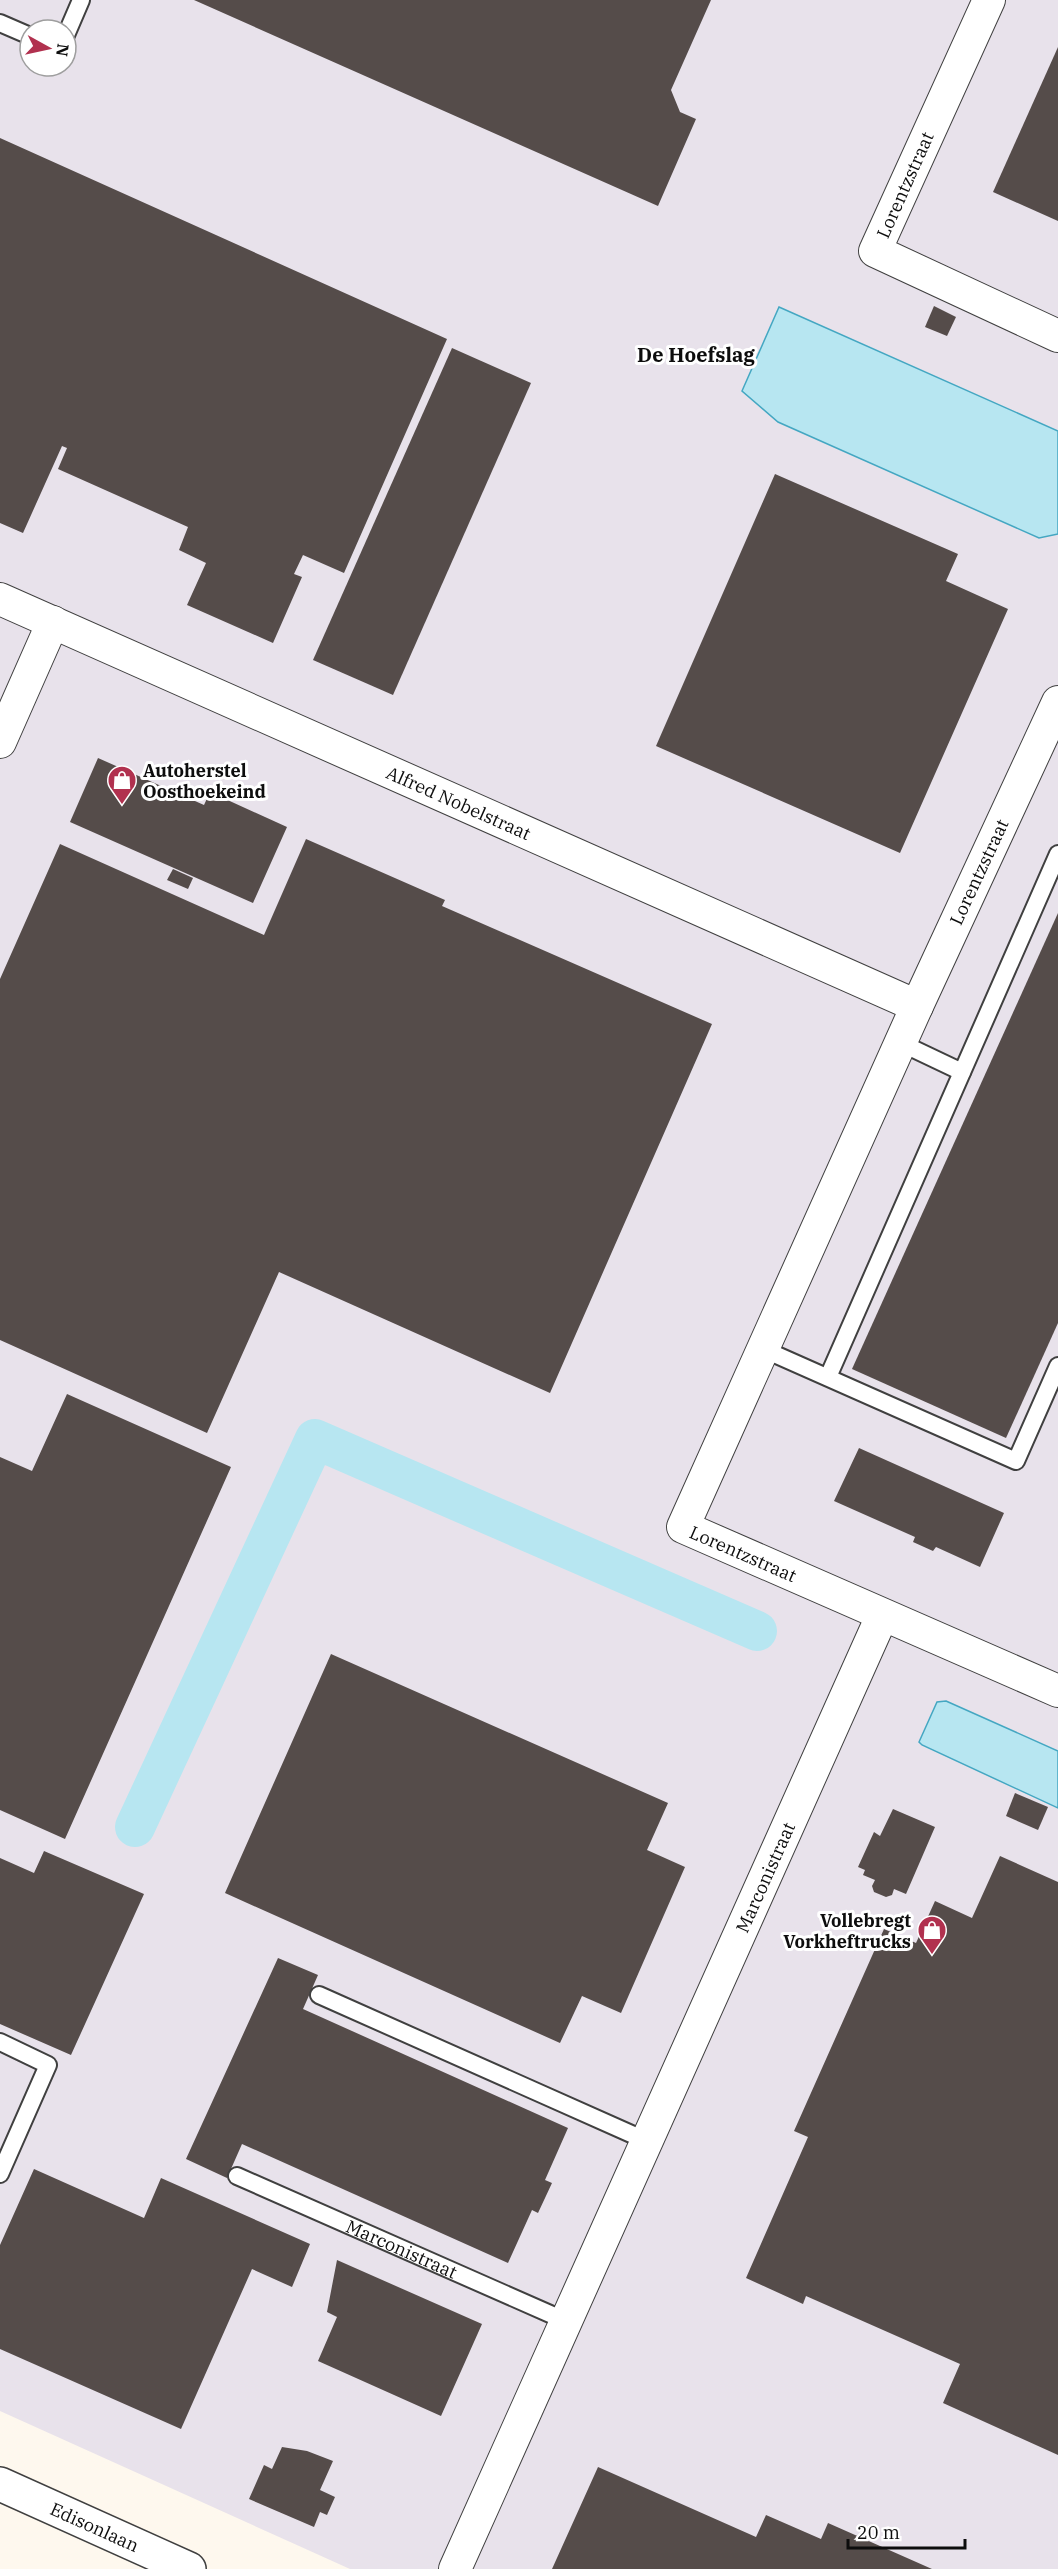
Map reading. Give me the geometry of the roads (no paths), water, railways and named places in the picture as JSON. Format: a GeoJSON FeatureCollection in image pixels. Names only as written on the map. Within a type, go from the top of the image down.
{"type":"FeatureCollection","features":[{"type":"Feature","properties":{"kind":"street","name":"Lorentzstraat"},"geometry":{"type":"LineString","coordinates":[[989,0],[875,251],[1058,336]]}},
{"type":"Feature","properties":{"kind":"street","name":"Alfred Nobelstraat"},"geometry":{"type":"LineString","coordinates":[[0,599],[917,1006]]}},
{"type":"Feature","properties":{"kind":"street"},"geometry":{"type":"LineString","coordinates":[[0,742],[53,622]]}},
{"type":"Feature","properties":{"kind":"street","name":"Lorentzstraat"},"geometry":{"type":"LineString","coordinates":[[882,1616],[683,1527],[917,1006],[1058,702]]}},
{"type":"Feature","properties":{"kind":"street"},"geometry":{"type":"LineString","coordinates":[[882,1616],[1058,1691]]}},
{"type":"Feature","properties":{"kind":"street","name":"Marconistraat"},"geometry":{"type":"LineString","coordinates":[[455,2569],[882,1616]]}},
{"type":"Feature","properties":{"kind":"street","name":"Edisonlaan"},"geometry":{"type":"LineString","coordinates":[[0,2484],[189,2569]]}},
{"type":"Feature","properties":{"kind":"lane"},"geometry":{"type":"LineString","coordinates":[[73,18],[81,0]]}},
{"type":"Feature","properties":{"kind":"lane"},"geometry":{"type":"LineString","coordinates":[[0,23],[18,31]]}},
{"type":"Feature","properties":{"kind":"lane"},"geometry":{"type":"LineString","coordinates":[[828,1377],[1058,855]]}},
{"type":"Feature","properties":{"kind":"lane"},"geometry":{"type":"LineString","coordinates":[[901,1042],[962,1072]]}},
{"type":"Feature","properties":{"kind":"lane"},"geometry":{"type":"LineString","coordinates":[[764,1349],[1016,1461],[1058,1366]]}},
{"type":"Feature","properties":{"kind":"lane"},"geometry":{"type":"LineString","coordinates":[[319,1995],[647,2141]]}},
{"type":"Feature","properties":{"kind":"lane"},"geometry":{"type":"LineString","coordinates":[[0,2042],[48,2065],[0,2174]]}},
{"type":"Feature","properties":{"kind":"lane","name":"Marconistraat"},"geometry":{"type":"LineString","coordinates":[[237,2176],[566,2321]]}},
{"type":"Feature","properties":{"kind":"water"},"geometry":{"type":"Polygon","coordinates":[[[779,307],[1058,431],[1058,534],[1039,538],[778,422],[742,391],[779,307]]]}},
{"type":"Feature","properties":{"kind":"water"},"geometry":{"type":"Polygon","coordinates":[[[946,1701],[1058,1751],[1058,1808],[922,1745],[919,1742],[937,1702],[946,1701]]]}},
{"type":"Feature","properties":{"kind":"waterway"},"geometry":{"type":"LineString","coordinates":[[135,1827],[315,1439],[757,1631]]}},
{"type":"Feature","properties":{"kind":"place","name":"Autoherstel Oosthoekeind"},"geometry":{"type":"Point","coordinates":[122,806]}},
{"type":"Feature","properties":{"kind":"place","name":"Vollebregt Vorkheftrucks"},"geometry":{"type":"Point","coordinates":[932,1956]}},
{"type":"Feature","properties":{"kind":"district","name":"De Hoefslag"},"geometry":{"type":"Point","coordinates":[696,354]}}]}
